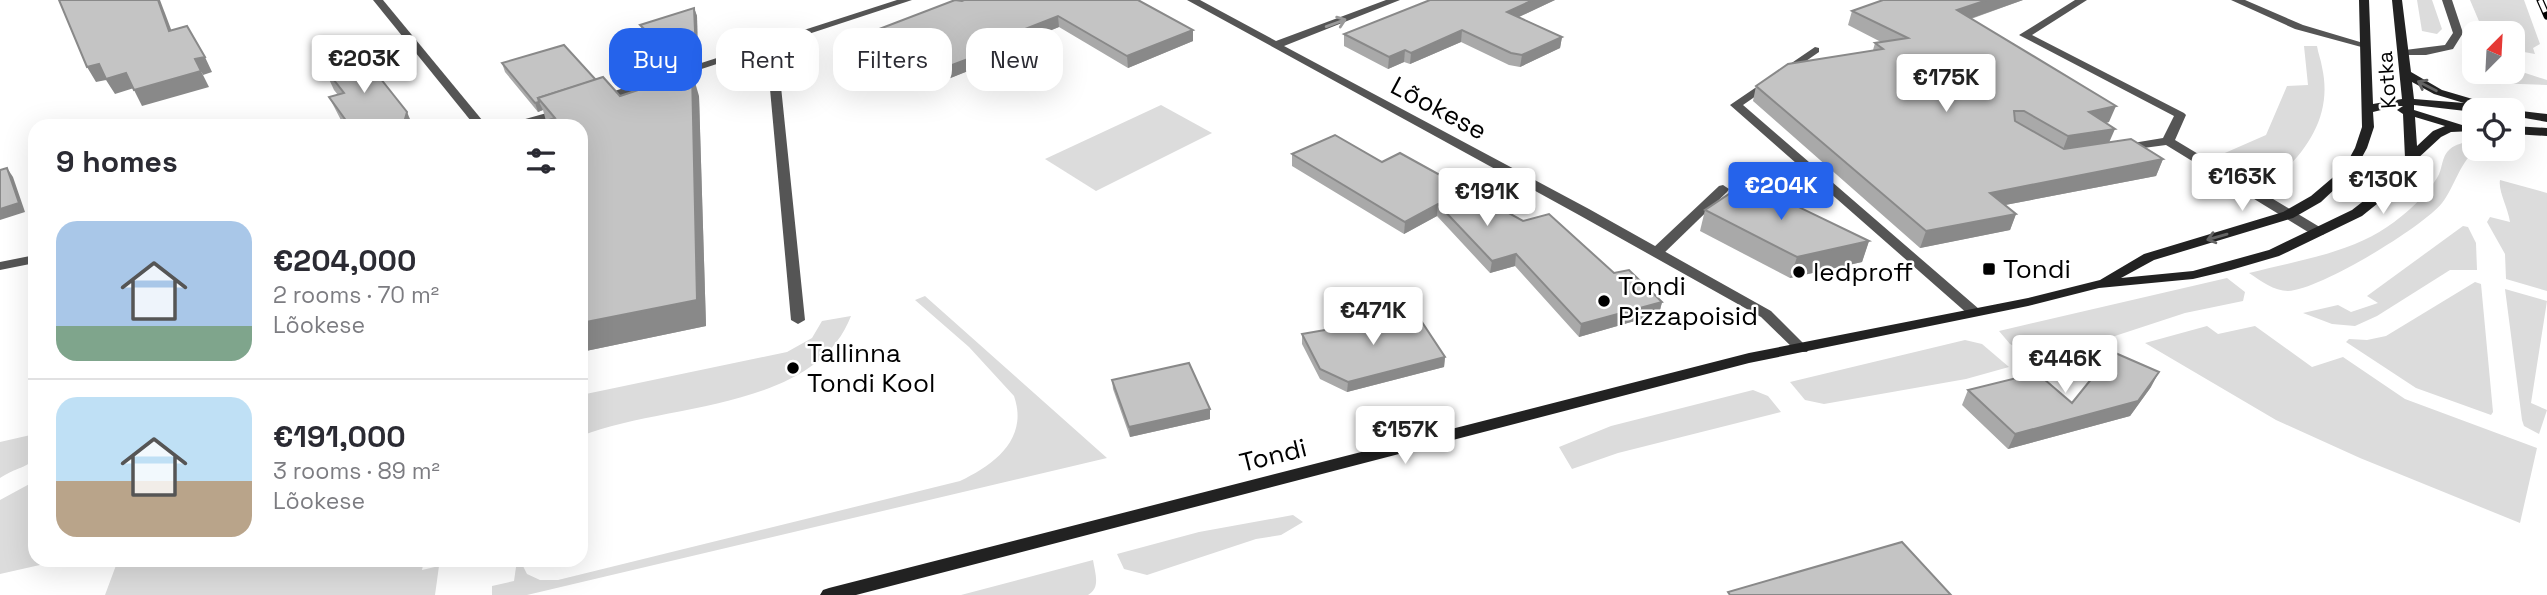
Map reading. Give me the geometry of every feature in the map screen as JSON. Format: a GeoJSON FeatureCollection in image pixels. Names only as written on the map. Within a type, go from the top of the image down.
{"type":"FeatureCollection","features":[{"type":"Feature","properties":{"kind":"street"},"geometry":{"type":"LineString","coordinates":[[377,0],[475,119]]}},
{"type":"Feature","properties":{"kind":"street"},"geometry":{"type":"LineString","coordinates":[[819,28],[907,0]]}},
{"type":"Feature","properties":{"kind":"street","name":"Lõokese"},"geometry":{"type":"LineString","coordinates":[[1192,0],[1766,314],[1802,349]]}},
{"type":"Feature","properties":{"kind":"street"},"geometry":{"type":"LineString","coordinates":[[1276,44],[1395,0]]}},
{"type":"Feature","properties":{"kind":"street"},"geometry":{"type":"LineString","coordinates":[[2082,0],[2024,35],[2180,115],[2168,141]]}},
{"type":"Feature","properties":{"kind":"street"},"geometry":{"type":"LineString","coordinates":[[2236,0],[2299,27],[2365,45]]}},
{"type":"Feature","properties":{"kind":"street","name":"Tondi"},"geometry":{"type":"LineString","coordinates":[[2099,284],[2149,257],[2288,215],[2316,199],[2349,170],[2368,127],[2364,0]]}},
{"type":"Feature","properties":{"kind":"street","name":"Kotka"},"geometry":{"type":"LineString","coordinates":[[2397,0],[2405,52],[2404,73],[2411,158]]}},
{"type":"Feature","properties":{"kind":"street"},"geometry":{"type":"LineString","coordinates":[[2405,52],[2426,52],[2449,47],[2458,33],[2447,0]]}},
{"type":"Feature","properties":{"kind":"street"},"geometry":{"type":"LineString","coordinates":[[1815,50],[1736,105],[1974,312]]}},
{"type":"Feature","properties":{"kind":"street"},"geometry":{"type":"LineString","coordinates":[[595,101],[716,62]]}},
{"type":"Feature","properties":{"kind":"street"},"geometry":{"type":"LineString","coordinates":[[2404,73],[2438,92],[2462,99]]}},
{"type":"Feature","properties":{"kind":"street"},"geometry":{"type":"LineString","coordinates":[[775,91],[798,320]]}},
{"type":"Feature","properties":{"kind":"street"},"geometry":{"type":"LineString","coordinates":[[2367,91],[2389,104],[2462,125]]}},
{"type":"Feature","properties":{"kind":"street"},"geometry":{"type":"LineString","coordinates":[[2368,110],[2389,104]]}},
{"type":"Feature","properties":{"kind":"street"},"geometry":{"type":"LineString","coordinates":[[2408,108],[2462,109]]}},
{"type":"Feature","properties":{"kind":"street"},"geometry":{"type":"LineString","coordinates":[[537,119],[568,109]]}},
{"type":"Feature","properties":{"kind":"street"},"geometry":{"type":"LineString","coordinates":[[2525,115],[2547,118]]}},
{"type":"Feature","properties":{"kind":"street","name":"Tondi"},"geometry":{"type":"LineString","coordinates":[[829,595],[1749,358],[1802,349],[2099,284],[2193,275],[2220,269],[2274,253],[2357,213],[2394,184],[2411,158],[2437,134],[2449,129],[2462,128]]}},
{"type":"Feature","properties":{"kind":"street"},"geometry":{"type":"LineString","coordinates":[[2525,131],[2547,132]]}},
{"type":"Feature","properties":{"kind":"street"},"geometry":{"type":"LineString","coordinates":[[2114,150],[2168,141],[2318,232]]}},
{"type":"Feature","properties":{"kind":"street"},"geometry":{"type":"LineString","coordinates":[[1657,252],[1723,189]]}},
{"type":"Feature","properties":{"kind":"street"},"geometry":{"type":"LineString","coordinates":[[0,267],[28,261]]}},
{"type":"Feature","properties":{"kind":"shaded area"},"geometry":{"type":"Polygon","coordinates":[[[2417,0],[2432,0],[2442,29],[2437,34],[2422,31],[2417,0]]]}},
{"type":"Feature","properties":{"kind":"shaded area"},"geometry":{"type":"Polygon","coordinates":[[[2470,0],[2524,0],[2540,44],[2533,48],[2535,54],[2525,52],[2525,21],[2479,21],[2470,0]]]}},
{"type":"Feature","properties":{"kind":"shaded area"},"geometry":{"type":"Polygon","coordinates":[[[2304,46],[2317,46],[2321,62],[2324,101],[2320,117],[2306,145],[2285,170],[2273,181],[2255,178],[2218,156],[2266,135],[2287,86],[2308,85],[2304,46]]]}},
{"type":"Feature","properties":{"kind":"shaded area"},"geometry":{"type":"Polygon","coordinates":[[[2525,73],[2547,80],[2547,85],[2519,84],[2525,84],[2525,73]]]}},
{"type":"Feature","properties":{"kind":"shaded area"},"geometry":{"type":"Polygon","coordinates":[[[1161,105],[1212,133],[1096,191],[1045,159],[1161,105]]]}},
{"type":"Feature","properties":{"kind":"shaded area"},"geometry":{"type":"Polygon","coordinates":[[[2462,144],[2462,161],[2466,161],[2447,197],[2431,214],[2370,256],[2322,280],[2288,291],[2273,287],[2249,273],[2338,250],[2387,227],[2427,192],[2439,174],[2447,152],[2462,144]]]}},
{"type":"Feature","properties":{"kind":"shaded area"},"geometry":{"type":"Polygon","coordinates":[[[2500,180],[2547,193],[2547,291],[2506,279],[2505,254],[2487,222],[2490,217],[2510,222],[2500,180]]]}},
{"type":"Feature","properties":{"kind":"shaded area"},"geometry":{"type":"Polygon","coordinates":[[[2463,226],[2468,227],[2476,243],[2477,270],[2450,270],[2377,316],[2355,326],[2332,324],[2303,313],[2338,305],[2351,312],[2378,303],[2367,296],[2463,226]]]}},
{"type":"Feature","properties":{"kind":"shaded area"},"geometry":{"type":"Polygon","coordinates":[[[2227,278],[2245,292],[2243,301],[2185,313],[2054,356],[2022,350],[2010,344],[1999,331],[2227,278]]]}},
{"type":"Feature","properties":{"kind":"shaded area"},"geometry":{"type":"Polygon","coordinates":[[[2475,282],[2481,284],[2493,412],[2491,415],[2416,388],[2346,342],[2349,339],[2367,340],[2386,336],[2475,282]]]}},
{"type":"Feature","properties":{"kind":"shaded area"},"geometry":{"type":"Polygon","coordinates":[[[2505,289],[2547,301],[2531,403],[2547,410],[2539,434],[2524,426],[2522,420],[2505,289]]]}},
{"type":"Feature","properties":{"kind":"shaded area"},"geometry":{"type":"Polygon","coordinates":[[[925,296],[1107,458],[527,595],[492,595],[492,586],[514,581],[516,567],[524,567],[527,574],[540,580],[558,580],[960,481],[985,467],[1005,449],[1012,438],[1017,425],[1014,396],[969,347],[915,300],[925,296]]]}},
{"type":"Feature","properties":{"kind":"shaded area"},"geometry":{"type":"Polygon","coordinates":[[[851,316],[832,347],[805,371],[771,387],[733,400],[615,425],[588,434],[588,394],[787,352],[812,338],[822,321],[851,316]]]}},
{"type":"Feature","properties":{"kind":"shaded area"},"geometry":{"type":"Polygon","coordinates":[[[2207,326],[2218,334],[2255,326],[2312,367],[2343,357],[2405,399],[2537,448],[2520,523],[2360,458],[2276,420],[2145,343],[2207,326]]]}},
{"type":"Feature","properties":{"kind":"shaded area"},"geometry":{"type":"Polygon","coordinates":[[[1965,340],[1982,344],[2009,367],[1966,379],[1824,404],[1805,400],[1790,382],[1965,340]]]}},
{"type":"Feature","properties":{"kind":"shaded area"},"geometry":{"type":"Polygon","coordinates":[[[1753,390],[1768,396],[1781,412],[1618,453],[1572,469],[1559,447],[1611,426],[1753,390]]]}},
{"type":"Feature","properties":{"kind":"shaded area"},"geometry":{"type":"Polygon","coordinates":[[[28,436],[28,464],[0,478],[0,442],[28,436]]]}},
{"type":"Feature","properties":{"kind":"shaded area"},"geometry":{"type":"Polygon","coordinates":[[[28,485],[28,567],[31,567],[0,574],[0,500],[28,485]]]}},
{"type":"Feature","properties":{"kind":"shaded area"},"geometry":{"type":"Polygon","coordinates":[[[1293,515],[1303,522],[1281,535],[1256,539],[1147,575],[1124,569],[1117,554],[1199,532],[1293,515]]]}},
{"type":"Feature","properties":{"kind":"shaded area"},"geometry":{"type":"Polygon","coordinates":[[[1093,560],[1096,584],[1088,595],[961,595],[1093,560]]]}},
{"type":"Feature","properties":{"kind":"shaded area"},"geometry":{"type":"Polygon","coordinates":[[[115,567],[423,567],[422,570],[439,567],[435,595],[105,595],[115,567]]]}},
{"type":"Feature","properties":{"kind":"building"},"geometry":{"type":"Polygon","coordinates":[[[59,0],[158,0],[169,31],[187,26],[205,57],[195,59],[201,71],[134,90],[126,73],[106,79],[99,64],[87,67],[59,0]]]}},
{"type":"Feature","properties":{"kind":"building"},"geometry":{"type":"Polygon","coordinates":[[[955,0],[1138,0],[1193,30],[1127,56],[1058,16],[1028,28],[966,28],[966,60],[952,65],[952,28],[882,28],[955,0]]]}},
{"type":"Feature","properties":{"kind":"building"},"geometry":{"type":"Polygon","coordinates":[[[1430,0],[1533,0],[1507,12],[1562,37],[1522,55],[1511,53],[1462,30],[1411,53],[1405,50],[1389,57],[1344,34],[1430,0]]]}},
{"type":"Feature","properties":{"kind":"building"},"geometry":{"type":"Polygon","coordinates":[[[1883,0],[1987,0],[1957,10],[2116,106],[2089,112],[2115,129],[2068,136],[2024,111],[2014,111],[2015,121],[2064,149],[2131,139],[2163,159],[1990,193],[2016,214],[1926,231],[1756,86],[1788,64],[1883,49],[1875,43],[1908,38],[1852,11],[1883,0]]]}},
{"type":"Feature","properties":{"kind":"building"},"geometry":{"type":"Polygon","coordinates":[[[694,8],[695,28],[643,28],[640,25],[694,8]]]}},
{"type":"Feature","properties":{"kind":"building"},"geometry":{"type":"Polygon","coordinates":[[[564,45],[596,80],[538,98],[539,102],[535,103],[502,63],[564,45]]]}},
{"type":"Feature","properties":{"kind":"building"},"geometry":{"type":"Polygon","coordinates":[[[361,54],[407,112],[405,119],[345,119],[329,97],[344,93],[323,66],[361,54]]]}},
{"type":"Feature","properties":{"kind":"building"},"geometry":{"type":"Polygon","coordinates":[[[603,77],[609,84],[609,91],[616,91],[620,96],[635,91],[692,91],[697,300],[588,322],[588,119],[552,119],[555,118],[538,98],[603,77]]]}},
{"type":"Feature","properties":{"kind":"building"},"geometry":{"type":"Polygon","coordinates":[[[1335,135],[1382,162],[1400,153],[1523,221],[1549,214],[1614,273],[1629,270],[1662,302],[1581,324],[1516,254],[1492,261],[1438,204],[1405,222],[1292,154],[1335,135]]]}},
{"type":"Feature","properties":{"kind":"building"},"geometry":{"type":"Polygon","coordinates":[[[7,168],[19,203],[0,209],[0,170],[7,168]]]}},
{"type":"Feature","properties":{"kind":"building"},"geometry":{"type":"Polygon","coordinates":[[[1747,182],[1869,241],[1797,257],[1705,210],[1747,182]]]}},
{"type":"Feature","properties":{"kind":"building"},"geometry":{"type":"Polygon","coordinates":[[[1414,310],[1445,357],[1348,382],[1320,369],[1302,334],[1365,323],[1364,321],[1414,310]]]}},
{"type":"Feature","properties":{"kind":"building"},"geometry":{"type":"Polygon","coordinates":[[[2113,352],[2159,372],[2138,401],[2015,434],[1968,390],[2037,373],[2072,403],[2113,352]]]}},
{"type":"Feature","properties":{"kind":"building"},"geometry":{"type":"Polygon","coordinates":[[[1189,363],[1210,409],[1129,427],[1112,380],[1189,363]]]}},
{"type":"Feature","properties":{"kind":"building"},"geometry":{"type":"Polygon","coordinates":[[[1902,542],[1951,595],[1730,595],[1728,592],[1902,542]]]}},
{"type":"Feature","properties":{"kind":"railway"},"geometry":{"type":"LineString","coordinates":[[2540,0],[2547,16]]}},
{"type":"Feature","properties":{"kind":"place","name":"Tondi"},"geometry":{"type":"Point","coordinates":[1989,269]}},
{"type":"Feature","properties":{"kind":"place","name":"ledproff"},"geometry":{"type":"Point","coordinates":[1799,272]}},
{"type":"Feature","properties":{"kind":"place","name":"Tondi Pizzapoisid"},"geometry":{"type":"Point","coordinates":[1604,301]}},
{"type":"Feature","properties":{"kind":"place","name":"Tallinna Tondi Kool"},"geometry":{"type":"Point","coordinates":[793,368]}}]}
